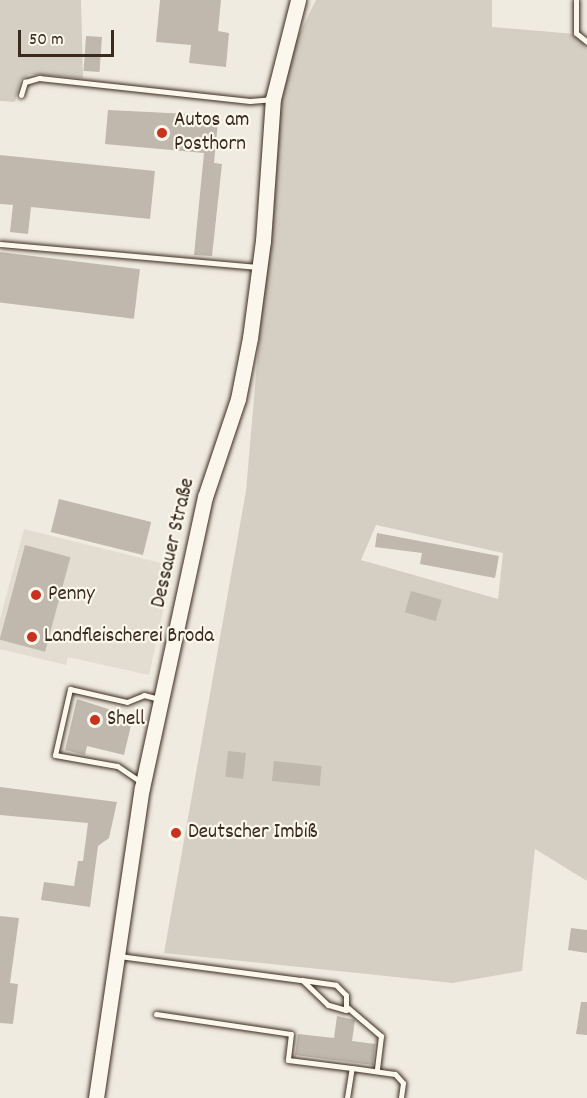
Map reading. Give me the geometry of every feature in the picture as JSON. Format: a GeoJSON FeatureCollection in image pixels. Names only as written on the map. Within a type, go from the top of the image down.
{"type":"FeatureCollection","features":[{"type":"Feature","properties":{"kind":"main road","name":"Dessauer Straße"},"geometry":{"type":"LineString","coordinates":[[96,1098],[115,956],[143,783],[205,497],[238,399],[260,267],[273,99],[298,0]]}},
{"type":"Feature","properties":{"kind":"lane"},"geometry":{"type":"LineString","coordinates":[[576,0],[576,33],[587,42]]}},
{"type":"Feature","properties":{"kind":"lane"},"geometry":{"type":"LineString","coordinates":[[21,95],[25,82],[39,78],[250,101],[273,99]]}},
{"type":"Feature","properties":{"kind":"lane"},"geometry":{"type":"LineString","coordinates":[[0,244],[260,267]]}},
{"type":"Feature","properties":{"kind":"lane"},"geometry":{"type":"LineString","coordinates":[[143,783],[117,766],[55,755],[70,689],[127,702],[144,695],[161,699]]}},
{"type":"Feature","properties":{"kind":"lane"},"geometry":{"type":"LineString","coordinates":[[115,956],[302,980],[342,988],[347,1007],[381,1036],[377,1071]]}},
{"type":"Feature","properties":{"kind":"lane"},"geometry":{"type":"LineString","coordinates":[[302,980],[328,1005],[343,1011],[347,1007]]}},
{"type":"Feature","properties":{"kind":"lane"},"geometry":{"type":"LineString","coordinates":[[156,1014],[291,1034],[288,1060],[339,1064],[395,1074],[402,1080],[402,1098]]}},
{"type":"Feature","properties":{"kind":"lane"},"geometry":{"type":"LineString","coordinates":[[347,1098],[352,1068]]}},
{"type":"Feature","properties":{"kind":"shaded area"},"geometry":{"type":"Polygon","coordinates":[[[0,0],[81,0],[83,78],[30,74],[20,80],[15,102],[0,101],[0,0]]]}},
{"type":"Feature","properties":{"kind":"shaded area"},"geometry":{"type":"Polygon","coordinates":[[[316,0],[492,0],[492,27],[575,34],[587,44],[587,881],[535,849],[522,971],[453,983],[164,953],[246,491],[278,118],[293,47],[316,0]],[[376,525],[361,560],[498,599],[503,553],[376,525]]]}},
{"type":"Feature","properties":{"kind":"shaded area"},"geometry":{"type":"Polygon","coordinates":[[[24,529],[173,566],[149,675],[68,657],[66,665],[0,649],[0,619],[24,529]]]}},
{"type":"Feature","properties":{"kind":"building"},"geometry":{"type":"Polygon","coordinates":[[[160,0],[221,0],[218,31],[229,33],[226,67],[189,63],[191,45],[156,42],[160,0]]]}},
{"type":"Feature","properties":{"kind":"building"},"geometry":{"type":"Polygon","coordinates":[[[86,36],[102,37],[100,72],[84,71],[86,36]]]}},
{"type":"Feature","properties":{"kind":"building","name":"Autos am Posthorn"},"geometry":{"type":"Polygon","coordinates":[[[108,110],[209,115],[218,122],[214,163],[222,164],[212,256],[194,255],[204,153],[105,144],[108,110]]]}},
{"type":"Feature","properties":{"kind":"building"},"geometry":{"type":"Polygon","coordinates":[[[0,155],[155,171],[150,219],[31,207],[28,234],[10,232],[13,205],[0,204],[0,155]]]}},
{"type":"Feature","properties":{"kind":"building"},"geometry":{"type":"Polygon","coordinates":[[[0,252],[140,269],[134,319],[0,302],[0,252]]]}},
{"type":"Feature","properties":{"kind":"building"},"geometry":{"type":"Polygon","coordinates":[[[59,499],[151,522],[143,555],[51,532],[59,499]]]}},
{"type":"Feature","properties":{"kind":"building"},"geometry":{"type":"Polygon","coordinates":[[[377,533],[499,556],[495,578],[420,564],[422,553],[375,547],[377,533]]]}},
{"type":"Feature","properties":{"kind":"building","name":"Penny"},"geometry":{"type":"Polygon","coordinates":[[[25,545],[70,557],[45,652],[0,640],[25,545]]]}},
{"type":"Feature","properties":{"kind":"building"},"geometry":{"type":"Polygon","coordinates":[[[411,591],[442,600],[436,621],[405,612],[411,591]]]}},
{"type":"Feature","properties":{"kind":"building"},"geometry":{"type":"Polygon","coordinates":[[[77,699],[133,717],[124,755],[87,746],[85,755],[65,750],[77,699]]]}},
{"type":"Feature","properties":{"kind":"building"},"geometry":{"type":"Polygon","coordinates":[[[228,751],[246,753],[243,779],[225,777],[228,751]]]}},
{"type":"Feature","properties":{"kind":"building"},"geometry":{"type":"Polygon","coordinates":[[[274,761],[322,766],[320,786],[272,781],[274,761]]]}},
{"type":"Feature","properties":{"kind":"building"},"geometry":{"type":"Polygon","coordinates":[[[0,787],[117,802],[109,838],[98,846],[90,907],[41,900],[44,882],[74,886],[78,861],[83,861],[88,823],[0,815],[0,787]]]}},
{"type":"Feature","properties":{"kind":"building"},"geometry":{"type":"Polygon","coordinates":[[[0,916],[19,918],[10,983],[18,984],[13,1024],[0,1023],[0,916]]]}},
{"type":"Feature","properties":{"kind":"building"},"geometry":{"type":"Polygon","coordinates":[[[571,928],[587,930],[587,953],[568,950],[571,928]]]}},
{"type":"Feature","properties":{"kind":"building"},"geometry":{"type":"Polygon","coordinates":[[[581,1002],[587,1002],[587,1035],[576,1034],[581,1002]]]}},
{"type":"Feature","properties":{"kind":"building"},"geometry":{"type":"Polygon","coordinates":[[[337,1016],[355,1020],[352,1041],[375,1044],[373,1065],[295,1055],[298,1034],[334,1038],[337,1016]]]}},
{"type":"Feature","properties":{"kind":"place","name":"Autos am Posthorn"},"geometry":{"type":"Point","coordinates":[162,133]}},
{"type":"Feature","properties":{"kind":"place","name":"Penny"},"geometry":{"type":"Point","coordinates":[36,595]}},
{"type":"Feature","properties":{"kind":"place","name":"Landfleischerei Broda"},"geometry":{"type":"Point","coordinates":[32,637]}},
{"type":"Feature","properties":{"kind":"place","name":"Shell"},"geometry":{"type":"Point","coordinates":[95,720]}},
{"type":"Feature","properties":{"kind":"place","name":"Deutscher Imbiß"},"geometry":{"type":"Point","coordinates":[176,833]}}]}
